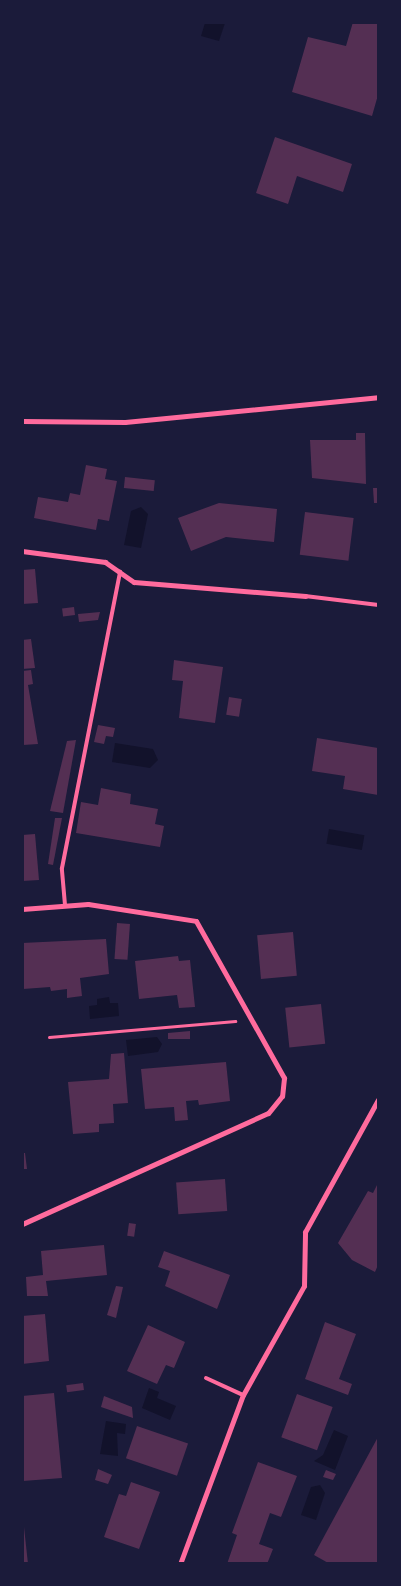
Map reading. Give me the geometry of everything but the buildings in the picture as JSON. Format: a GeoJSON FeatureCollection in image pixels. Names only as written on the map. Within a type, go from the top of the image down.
{"type":"FeatureCollection","features":[{"type":"Feature","properties":{"kind":"street"},"geometry":{"type":"LineString","coordinates":[[22,421],[125,422],[378,397]]}},
{"type":"Feature","properties":{"kind":"street"},"geometry":{"type":"LineString","coordinates":[[22,551],[105,562],[134,582],[306,596]]}},
{"type":"Feature","properties":{"kind":"street"},"geometry":{"type":"LineString","coordinates":[[22,909],[64,904],[196,921],[284,1078],[282,1096],[268,1113],[22,1224]]}},
{"type":"Feature","properties":{"kind":"street"},"geometry":{"type":"LineString","coordinates":[[180,1564],[244,1395],[304,1286],[305,1232],[378,1100]]}},
{"type":"Feature","properties":{"kind":"lane"},"geometry":{"type":"LineString","coordinates":[[64,904],[62,868],[120,572]]}},
{"type":"Feature","properties":{"kind":"lane"},"geometry":{"type":"LineString","coordinates":[[306,596],[378,605]]}},
{"type":"Feature","properties":{"kind":"lane"},"geometry":{"type":"LineString","coordinates":[[206,1378],[244,1395]]}},
{"type":"Feature","properties":{"kind":"path"},"geometry":{"type":"LineString","coordinates":[[49,1037],[252,1019]]}},
{"type":"Feature","properties":{"kind":"shaded area"},"geometry":{"type":"Polygon","coordinates":[[[205,23],[225,23],[219,41],[201,36],[205,23]]]}},
{"type":"Feature","properties":{"kind":"shaded area"},"geometry":{"type":"Polygon","coordinates":[[[141,507],[148,514],[141,548],[124,545],[131,511],[141,507]]]}},
{"type":"Feature","properties":{"kind":"shaded area"},"geometry":{"type":"Polygon","coordinates":[[[115,743],[153,749],[158,760],[150,768],[112,762],[115,743]]]}},
{"type":"Feature","properties":{"kind":"shaded area"},"geometry":{"type":"Polygon","coordinates":[[[329,829],[364,835],[362,850],[326,844],[329,829]]]}},
{"type":"Feature","properties":{"kind":"shaded area"},"geometry":{"type":"Polygon","coordinates":[[[109,997],[110,1003],[118,1003],[119,1016],[90,1019],[89,1006],[97,1005],[97,999],[109,997]]]}},
{"type":"Feature","properties":{"kind":"shaded area"},"geometry":{"type":"Polygon","coordinates":[[[157,1037],[162,1044],[158,1052],[128,1056],[126,1040],[157,1037]]]}},
{"type":"Feature","properties":{"kind":"shaded area"},"geometry":{"type":"Polygon","coordinates":[[[149,1388],[159,1392],[157,1398],[176,1406],[170,1420],[142,1408],[149,1388]]]}},
{"type":"Feature","properties":{"kind":"shaded area"},"geometry":{"type":"Polygon","coordinates":[[[106,1421],[126,1424],[125,1434],[117,1433],[118,1456],[100,1454],[106,1421]]]}},
{"type":"Feature","properties":{"kind":"shaded area"},"geometry":{"type":"Polygon","coordinates":[[[334,1430],[348,1436],[335,1470],[314,1461],[323,1455],[334,1430]]]}},
{"type":"Feature","properties":{"kind":"shaded area"},"geometry":{"type":"Polygon","coordinates":[[[320,1485],[325,1493],[316,1520],[301,1515],[311,1487],[320,1485]]]}}]}
